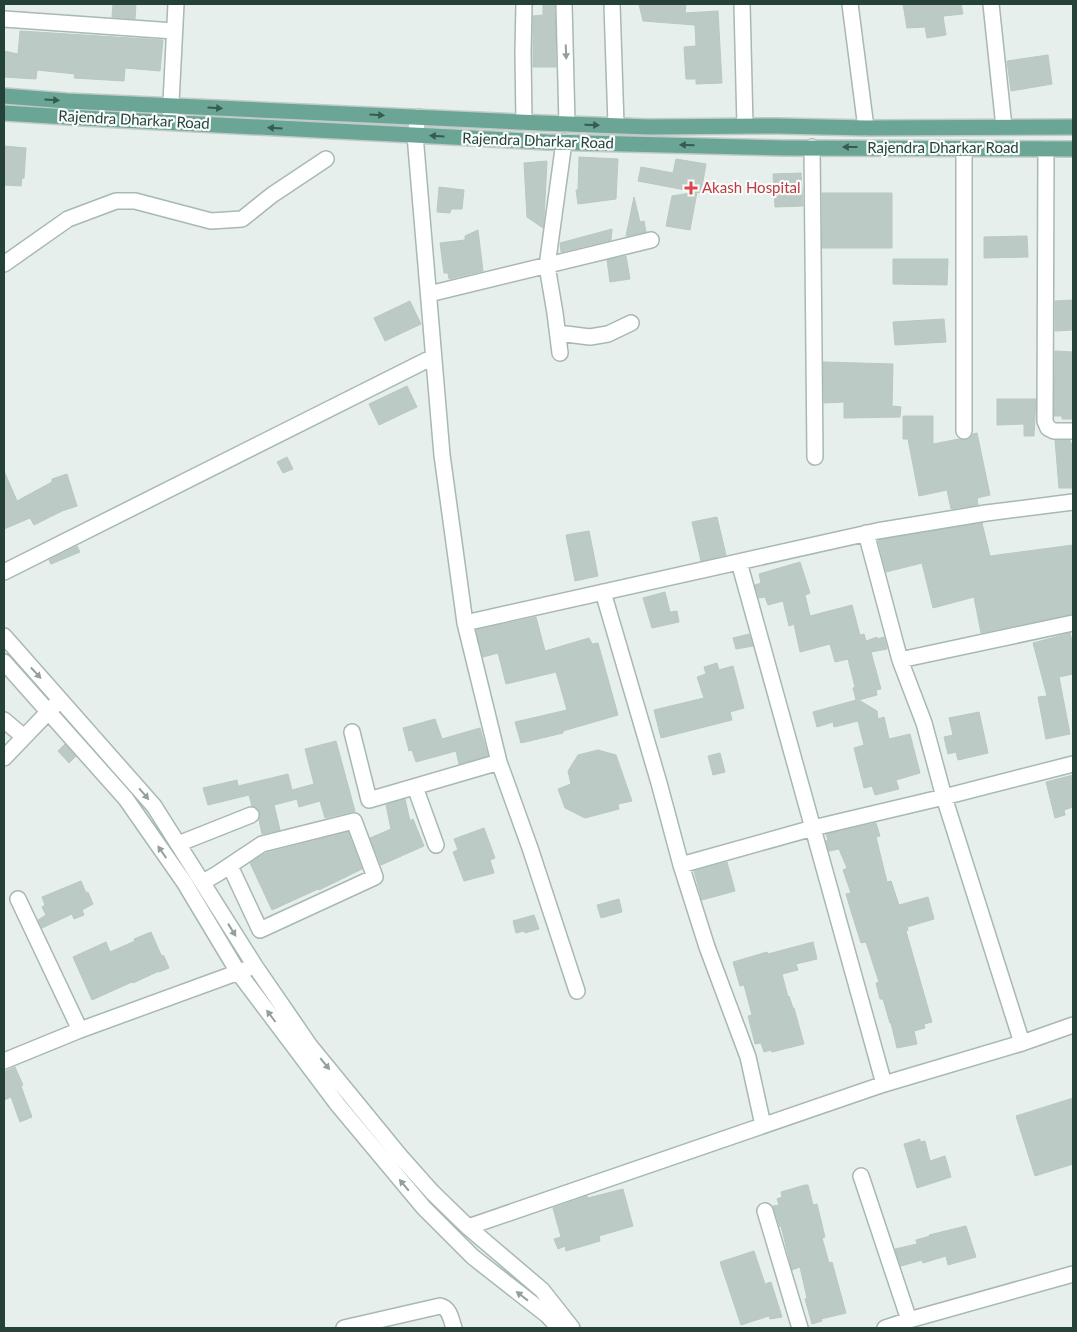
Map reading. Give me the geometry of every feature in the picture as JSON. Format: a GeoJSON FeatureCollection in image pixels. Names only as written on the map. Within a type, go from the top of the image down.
{"type":"FeatureCollection","features":[{"type":"Feature","properties":{"kind":"main road","name":"Rajendra Dharkar Road"},"geometry":{"type":"LineString","coordinates":[[4,96],[171,106],[649,127],[1073,128]]}},
{"type":"Feature","properties":{"kind":"main road","name":"Rajendra Dharkar Road"},"geometry":{"type":"LineString","coordinates":[[4,112],[564,142],[784,148],[1073,149]]}},
{"type":"Feature","properties":{"kind":"street"},"geometry":{"type":"LineString","coordinates":[[170,122],[176,4]]}},
{"type":"Feature","properties":{"kind":"street"},"geometry":{"type":"LineString","coordinates":[[524,4],[524,122]]}},
{"type":"Feature","properties":{"kind":"street"},"geometry":{"type":"LineString","coordinates":[[564,4],[568,124]]}},
{"type":"Feature","properties":{"kind":"street"},"geometry":{"type":"LineString","coordinates":[[612,4],[616,125]]}},
{"type":"Feature","properties":{"kind":"street"},"geometry":{"type":"LineString","coordinates":[[742,4],[745,126]]}},
{"type":"Feature","properties":{"kind":"street"},"geometry":{"type":"LineString","coordinates":[[850,4],[866,128]]}},
{"type":"Feature","properties":{"kind":"street"},"geometry":{"type":"LineString","coordinates":[[990,4],[1004,127]]}},
{"type":"Feature","properties":{"kind":"street"},"geometry":{"type":"LineString","coordinates":[[4,19],[174,31]]}},
{"type":"Feature","properties":{"kind":"street"},"geometry":{"type":"LineString","coordinates":[[418,117],[415,135],[442,455],[465,624],[499,762],[530,848],[577,991]]}},
{"type":"Feature","properties":{"kind":"street"},"geometry":{"type":"LineString","coordinates":[[649,127],[650,144]]}},
{"type":"Feature","properties":{"kind":"street"},"geometry":{"type":"LineString","coordinates":[[560,353],[547,266],[564,142]]}},
{"type":"Feature","properties":{"kind":"street"},"geometry":{"type":"LineString","coordinates":[[812,147],[815,457]]}},
{"type":"Feature","properties":{"kind":"street"},"geometry":{"type":"LineString","coordinates":[[964,148],[964,431]]}},
{"type":"Feature","properties":{"kind":"street"},"geometry":{"type":"LineString","coordinates":[[1046,148],[1045,421],[1048,428],[1054,431],[1073,431]]}},
{"type":"Feature","properties":{"kind":"street"},"geometry":{"type":"LineString","coordinates":[[4,264],[68,219],[116,201],[135,201],[211,221],[242,219],[272,195],[326,159]]}},
{"type":"Feature","properties":{"kind":"street"},"geometry":{"type":"LineString","coordinates":[[429,294],[651,240]]}},
{"type":"Feature","properties":{"kind":"street"},"geometry":{"type":"LineString","coordinates":[[558,333],[590,337],[608,334],[631,323]]}},
{"type":"Feature","properties":{"kind":"street"},"geometry":{"type":"LineString","coordinates":[[4,572],[433,357]]}},
{"type":"Feature","properties":{"kind":"street"},"geometry":{"type":"LineString","coordinates":[[465,624],[866,533],[986,513],[1073,502]]}},
{"type":"Feature","properties":{"kind":"street"},"geometry":{"type":"LineString","coordinates":[[866,533],[900,660],[924,723],[944,797],[1022,1043]]}},
{"type":"Feature","properties":{"kind":"street"},"geometry":{"type":"LineString","coordinates":[[739,562],[884,1084]]}},
{"type":"Feature","properties":{"kind":"street"},"geometry":{"type":"LineString","coordinates":[[603,592],[660,782],[681,865],[707,947],[748,1057],[763,1125]]}},
{"type":"Feature","properties":{"kind":"street"},"geometry":{"type":"LineString","coordinates":[[900,660],[1073,623]]}},
{"type":"Feature","properties":{"kind":"street"},"geometry":{"type":"LineString","coordinates":[[4,636],[154,806],[255,966],[310,1046],[358,1105],[432,1192],[468,1227],[542,1290],[572,1328]]}},
{"type":"Feature","properties":{"kind":"street"},"geometry":{"type":"LineString","coordinates":[[4,662],[126,799],[178,875],[238,972],[338,1105],[424,1208],[473,1257],[547,1315],[558,1328]]}},
{"type":"Feature","properties":{"kind":"street"},"geometry":{"type":"LineString","coordinates":[[4,758],[60,700]]}},
{"type":"Feature","properties":{"kind":"street"},"geometry":{"type":"LineString","coordinates":[[4,720],[24,737]]}},
{"type":"Feature","properties":{"kind":"street"},"geometry":{"type":"LineString","coordinates":[[352,732],[369,800],[499,762]]}},
{"type":"Feature","properties":{"kind":"street"},"geometry":{"type":"LineString","coordinates":[[681,865],[813,828],[1073,764]]}},
{"type":"Feature","properties":{"kind":"street"},"geometry":{"type":"LineString","coordinates":[[415,787],[436,845]]}},
{"type":"Feature","properties":{"kind":"street"},"geometry":{"type":"LineString","coordinates":[[178,844],[251,815]]}},
{"type":"Feature","properties":{"kind":"street"},"geometry":{"type":"LineString","coordinates":[[203,882],[262,844],[354,821],[375,878],[260,930],[230,866]]}},
{"type":"Feature","properties":{"kind":"street"},"geometry":{"type":"LineString","coordinates":[[178,875],[191,865]]}},
{"type":"Feature","properties":{"kind":"street"},"geometry":{"type":"LineString","coordinates":[[18,899],[80,1030]]}},
{"type":"Feature","properties":{"kind":"street"},"geometry":{"type":"LineString","coordinates":[[4,1061],[80,1030],[255,966]]}},
{"type":"Feature","properties":{"kind":"street"},"geometry":{"type":"LineString","coordinates":[[468,1227],[884,1084],[1022,1043],[1073,1025]]}},
{"type":"Feature","properties":{"kind":"street"},"geometry":{"type":"LineString","coordinates":[[861,1176],[909,1320]]}},
{"type":"Feature","properties":{"kind":"street"},"geometry":{"type":"LineString","coordinates":[[765,1211],[800,1328]]}},
{"type":"Feature","properties":{"kind":"street"},"geometry":{"type":"LineString","coordinates":[[885,1328],[1073,1274]]}},
{"type":"Feature","properties":{"kind":"street"},"geometry":{"type":"LineString","coordinates":[[354,1327],[440,1306],[445,1307],[449,1313],[454,1328]]}},
{"type":"Feature","properties":{"kind":"building"},"geometry":{"type":"Polygon","coordinates":[[[113,4],[136,4],[135,19],[112,17],[113,4]]]}},
{"type":"Feature","properties":{"kind":"building"},"geometry":{"type":"Polygon","coordinates":[[[543,4],[555,4],[556,67],[533,67],[533,16],[543,15],[543,4]]]}},
{"type":"Feature","properties":{"kind":"building"},"geometry":{"type":"Polygon","coordinates":[[[639,4],[686,4],[685,13],[718,11],[722,83],[696,84],[696,79],[686,79],[684,47],[696,46],[695,25],[643,21],[639,4]]]}},
{"type":"Feature","properties":{"kind":"building"},"geometry":{"type":"Polygon","coordinates":[[[903,4],[961,4],[963,14],[943,16],[946,35],[927,38],[925,27],[907,28],[903,4]]]}},
{"type":"Feature","properties":{"kind":"building"},"geometry":{"type":"Polygon","coordinates":[[[20,31],[163,40],[160,71],[125,68],[124,81],[74,78],[75,74],[37,70],[36,79],[4,77],[4,51],[18,54],[20,31]]]}},
{"type":"Feature","properties":{"kind":"building"},"geometry":{"type":"Polygon","coordinates":[[[1048,55],[1052,84],[1011,91],[1007,61],[1048,55]]]}},
{"type":"Feature","properties":{"kind":"building"},"geometry":{"type":"Polygon","coordinates":[[[4,146],[26,148],[24,178],[22,178],[21,186],[4,185],[4,146]]]}},
{"type":"Feature","properties":{"kind":"building"},"geometry":{"type":"Polygon","coordinates":[[[579,157],[618,159],[616,199],[578,204],[576,190],[578,190],[579,157]]]}},
{"type":"Feature","properties":{"kind":"building"},"geometry":{"type":"Polygon","coordinates":[[[676,159],[706,164],[701,193],[638,181],[641,167],[673,173],[676,159]]]}},
{"type":"Feature","properties":{"kind":"building"},"geometry":{"type":"Polygon","coordinates":[[[547,161],[543,228],[527,217],[524,163],[547,161]]]}},
{"type":"Feature","properties":{"kind":"building"},"geometry":{"type":"Polygon","coordinates":[[[801,173],[803,206],[775,207],[773,174],[801,173]]]}},
{"type":"Feature","properties":{"kind":"building"},"geometry":{"type":"Polygon","coordinates":[[[439,187],[464,190],[462,209],[451,209],[450,213],[437,212],[439,187]]]}},
{"type":"Feature","properties":{"kind":"building"},"geometry":{"type":"Polygon","coordinates":[[[697,192],[690,230],[666,226],[672,196],[697,192]]]}},
{"type":"Feature","properties":{"kind":"building"},"geometry":{"type":"Polygon","coordinates":[[[822,193],[892,193],[892,248],[822,248],[822,193]]]}},
{"type":"Feature","properties":{"kind":"building"},"geometry":{"type":"Polygon","coordinates":[[[634,197],[640,222],[644,221],[646,232],[626,236],[634,197]]]}},
{"type":"Feature","properties":{"kind":"building"},"geometry":{"type":"Polygon","coordinates":[[[612,229],[611,240],[561,252],[560,243],[612,229]]]}},
{"type":"Feature","properties":{"kind":"building"},"geometry":{"type":"Polygon","coordinates":[[[478,230],[483,271],[449,279],[448,273],[444,273],[440,243],[465,240],[465,236],[478,230]]]}},
{"type":"Feature","properties":{"kind":"building"},"geometry":{"type":"Polygon","coordinates":[[[1027,236],[1028,257],[984,258],[984,237],[1027,236]]]}},
{"type":"Feature","properties":{"kind":"building"},"geometry":{"type":"Polygon","coordinates":[[[626,256],[630,279],[610,282],[607,260],[626,256]]]}},
{"type":"Feature","properties":{"kind":"building"},"geometry":{"type":"Polygon","coordinates":[[[893,259],[948,259],[947,285],[893,284],[893,259]]]}},
{"type":"Feature","properties":{"kind":"building"},"geometry":{"type":"Polygon","coordinates":[[[1073,300],[1073,330],[1055,331],[1055,301],[1073,300]]]}},
{"type":"Feature","properties":{"kind":"building"},"geometry":{"type":"Polygon","coordinates":[[[410,301],[421,324],[385,341],[374,318],[410,301]]]}},
{"type":"Feature","properties":{"kind":"building"},"geometry":{"type":"Polygon","coordinates":[[[944,319],[946,342],[895,345],[893,322],[944,319]]]}},
{"type":"Feature","properties":{"kind":"building"},"geometry":{"type":"Polygon","coordinates":[[[1055,351],[1073,352],[1073,419],[1062,419],[1062,416],[1054,416],[1055,351]]]}},
{"type":"Feature","properties":{"kind":"building"},"geometry":{"type":"Polygon","coordinates":[[[823,362],[893,364],[892,406],[901,407],[900,417],[844,418],[844,402],[824,403],[823,362]]]}},
{"type":"Feature","properties":{"kind":"building"},"geometry":{"type":"Polygon","coordinates":[[[407,386],[417,407],[379,425],[369,404],[407,386]]]}},
{"type":"Feature","properties":{"kind":"building"},"geometry":{"type":"Polygon","coordinates":[[[997,399],[1036,399],[1034,436],[1024,436],[1024,424],[997,425],[997,399]]]}},
{"type":"Feature","properties":{"kind":"building"},"geometry":{"type":"Polygon","coordinates":[[[903,416],[933,416],[933,444],[969,439],[973,434],[977,433],[990,495],[977,498],[978,505],[951,509],[947,490],[919,496],[908,439],[903,439],[903,416]]]}},
{"type":"Feature","properties":{"kind":"building"},"geometry":{"type":"Polygon","coordinates":[[[1055,440],[1070,440],[1070,443],[1073,443],[1073,488],[1059,488],[1055,440]]]}},
{"type":"Feature","properties":{"kind":"building"},"geometry":{"type":"Polygon","coordinates":[[[287,457],[293,469],[283,473],[277,462],[287,457]]]}},
{"type":"Feature","properties":{"kind":"building"},"geometry":{"type":"Polygon","coordinates":[[[4,471],[17,501],[52,482],[52,479],[67,474],[77,506],[34,525],[30,518],[4,529],[4,471]]]}},
{"type":"Feature","properties":{"kind":"building"},"geometry":{"type":"Polygon","coordinates":[[[717,517],[726,555],[701,561],[692,522],[717,517]]]}},
{"type":"Feature","properties":{"kind":"building"},"geometry":{"type":"Polygon","coordinates":[[[982,523],[990,556],[1073,545],[1073,614],[981,633],[974,597],[933,608],[922,563],[886,572],[878,540],[982,523]]]}},
{"type":"Feature","properties":{"kind":"building"},"geometry":{"type":"Polygon","coordinates":[[[589,531],[598,576],[575,581],[566,535],[589,531]]]}},
{"type":"Feature","properties":{"kind":"building"},"geometry":{"type":"Polygon","coordinates":[[[77,546],[80,552],[51,564],[49,560],[77,546]]]}},
{"type":"Feature","properties":{"kind":"building"},"geometry":{"type":"Polygon","coordinates":[[[800,562],[810,593],[805,595],[810,616],[852,605],[860,635],[864,634],[866,641],[877,637],[877,639],[884,637],[887,649],[871,652],[881,689],[876,690],[877,695],[859,700],[877,711],[878,719],[884,717],[889,739],[910,734],[920,773],[896,780],[899,789],[875,795],[872,786],[864,788],[854,748],[864,745],[858,721],[834,727],[833,722],[817,727],[813,712],[856,700],[853,688],[855,687],[848,659],[835,662],[830,644],[800,652],[794,624],[789,626],[783,601],[768,605],[765,597],[759,598],[755,585],[761,583],[759,574],[800,562]]]}},
{"type":"Feature","properties":{"kind":"building"},"geometry":{"type":"Polygon","coordinates":[[[665,592],[670,612],[677,611],[679,622],[652,628],[643,598],[665,592]]]}},
{"type":"Feature","properties":{"kind":"building"},"geometry":{"type":"Polygon","coordinates":[[[536,617],[545,651],[589,638],[592,644],[598,643],[618,715],[563,731],[563,733],[521,743],[515,722],[567,710],[556,672],[506,684],[498,653],[483,657],[476,630],[536,617]]]}},
{"type":"Feature","properties":{"kind":"building"},"geometry":{"type":"Polygon","coordinates":[[[1070,633],[1073,645],[1073,674],[1059,677],[1070,734],[1046,739],[1038,697],[1047,696],[1033,643],[1070,633]]]}},
{"type":"Feature","properties":{"kind":"building"},"geometry":{"type":"Polygon","coordinates":[[[749,634],[753,646],[736,649],[733,638],[749,634]]]}},
{"type":"Feature","properties":{"kind":"building"},"geometry":{"type":"Polygon","coordinates":[[[717,663],[719,670],[733,666],[744,708],[730,712],[732,720],[661,738],[654,710],[704,698],[697,677],[706,674],[704,667],[717,663]]]}},
{"type":"Feature","properties":{"kind":"building"},"geometry":{"type":"Polygon","coordinates":[[[979,712],[988,753],[958,760],[956,752],[948,754],[944,737],[953,735],[949,718],[979,712]]]}},
{"type":"Feature","properties":{"kind":"building"},"geometry":{"type":"Polygon","coordinates":[[[435,719],[442,739],[480,728],[488,756],[459,764],[456,751],[416,762],[412,750],[409,751],[403,728],[435,719]]]}},
{"type":"Feature","properties":{"kind":"building"},"geometry":{"type":"Polygon","coordinates":[[[336,741],[355,811],[325,818],[320,801],[299,807],[297,799],[274,805],[280,830],[262,834],[259,820],[260,812],[252,806],[249,795],[208,805],[203,788],[237,780],[238,786],[288,774],[292,790],[314,784],[305,749],[336,741]]]}},
{"type":"Feature","properties":{"kind":"building"},"geometry":{"type":"Polygon","coordinates":[[[65,744],[76,756],[69,763],[58,751],[65,744]]]}},
{"type":"Feature","properties":{"kind":"building"},"geometry":{"type":"Polygon","coordinates":[[[598,750],[616,755],[632,801],[618,804],[619,809],[585,818],[565,808],[558,789],[571,784],[568,771],[578,755],[598,750]]]}},
{"type":"Feature","properties":{"kind":"building"},"geometry":{"type":"Polygon","coordinates":[[[720,753],[725,772],[713,775],[708,756],[720,753]]]}},
{"type":"Feature","properties":{"kind":"building"},"geometry":{"type":"Polygon","coordinates":[[[1073,775],[1073,807],[1064,810],[1065,815],[1055,818],[1046,782],[1073,775]]]}},
{"type":"Feature","properties":{"kind":"building"},"geometry":{"type":"Polygon","coordinates":[[[405,799],[410,821],[413,819],[424,846],[381,865],[370,838],[391,829],[386,805],[405,799]]]}},
{"type":"Feature","properties":{"kind":"building"},"geometry":{"type":"Polygon","coordinates":[[[876,823],[880,836],[876,837],[887,882],[891,881],[899,905],[928,897],[934,919],[907,927],[908,930],[906,931],[932,1022],[924,1024],[925,1028],[914,1031],[917,1044],[897,1048],[883,999],[880,999],[876,983],[879,982],[866,942],[861,943],[846,894],[851,893],[843,870],[847,868],[839,849],[829,851],[826,841],[828,840],[826,834],[876,823]]]}},
{"type":"Feature","properties":{"kind":"building"},"geometry":{"type":"Polygon","coordinates":[[[484,828],[495,858],[490,860],[494,873],[464,881],[453,852],[458,850],[454,839],[484,828]]]}},
{"type":"Feature","properties":{"kind":"building"},"geometry":{"type":"Polygon","coordinates":[[[348,832],[362,869],[272,910],[250,863],[266,853],[348,832]]]}},
{"type":"Feature","properties":{"kind":"building"},"geometry":{"type":"Polygon","coordinates":[[[727,862],[735,891],[702,900],[694,871],[727,862]]]}},
{"type":"Feature","properties":{"kind":"building"},"geometry":{"type":"Polygon","coordinates":[[[81,881],[93,904],[82,910],[84,915],[74,919],[72,914],[42,928],[38,920],[46,915],[42,907],[45,905],[42,897],[81,881]]]}},
{"type":"Feature","properties":{"kind":"building"},"geometry":{"type":"Polygon","coordinates":[[[619,899],[622,912],[601,918],[597,905],[619,899]]]}},
{"type":"Feature","properties":{"kind":"building"},"geometry":{"type":"Polygon","coordinates":[[[534,915],[539,929],[525,933],[524,931],[516,933],[513,921],[534,915]]]}},
{"type":"Feature","properties":{"kind":"building"},"geometry":{"type":"Polygon","coordinates":[[[151,932],[169,968],[92,1000],[73,957],[106,942],[110,952],[151,932]]]}},
{"type":"Feature","properties":{"kind":"building"},"geometry":{"type":"Polygon","coordinates":[[[813,942],[817,959],[796,964],[798,970],[782,974],[804,1044],[772,1052],[771,1050],[764,1052],[761,1043],[755,1044],[748,1016],[752,1015],[744,985],[740,986],[733,962],[813,942]]]}},
{"type":"Feature","properties":{"kind":"building"},"geometry":{"type":"Polygon","coordinates":[[[15,1067],[23,1085],[21,1086],[32,1117],[20,1122],[11,1097],[4,1100],[4,1072],[15,1067]]]}},
{"type":"Feature","properties":{"kind":"building"},"geometry":{"type":"Polygon","coordinates":[[[1073,1098],[1073,1164],[1035,1176],[1016,1116],[1073,1098]]]}},
{"type":"Feature","properties":{"kind":"building"},"geometry":{"type":"Polygon","coordinates":[[[920,1139],[920,1142],[925,1141],[930,1161],[945,1156],[951,1177],[917,1188],[904,1144],[920,1139]]]}},
{"type":"Feature","properties":{"kind":"building"},"geometry":{"type":"Polygon","coordinates":[[[808,1185],[813,1205],[817,1204],[825,1237],[822,1238],[829,1263],[832,1262],[846,1313],[821,1319],[822,1321],[812,1324],[805,1299],[807,1298],[800,1267],[792,1270],[781,1226],[773,1206],[779,1205],[777,1199],[782,1197],[781,1192],[808,1185]]]}},
{"type":"Feature","properties":{"kind":"building"},"geometry":{"type":"Polygon","coordinates":[[[623,1189],[633,1226],[599,1236],[600,1241],[566,1251],[565,1246],[558,1249],[554,1239],[561,1237],[553,1208],[587,1196],[588,1198],[623,1189]]]}},
{"type":"Feature","properties":{"kind":"building"},"geometry":{"type":"Polygon","coordinates":[[[966,1226],[976,1257],[948,1265],[946,1256],[923,1263],[922,1260],[901,1266],[895,1249],[917,1244],[916,1240],[929,1235],[966,1226]]]}},
{"type":"Feature","properties":{"kind":"building"},"geometry":{"type":"Polygon","coordinates":[[[754,1251],[765,1284],[771,1282],[782,1317],[770,1319],[769,1316],[741,1325],[720,1262],[754,1251]]]}},
{"type":"Feature","properties":{"kind":"place","name":"Akash Hospital"},"geometry":{"type":"Point","coordinates":[691,188]}}]}
